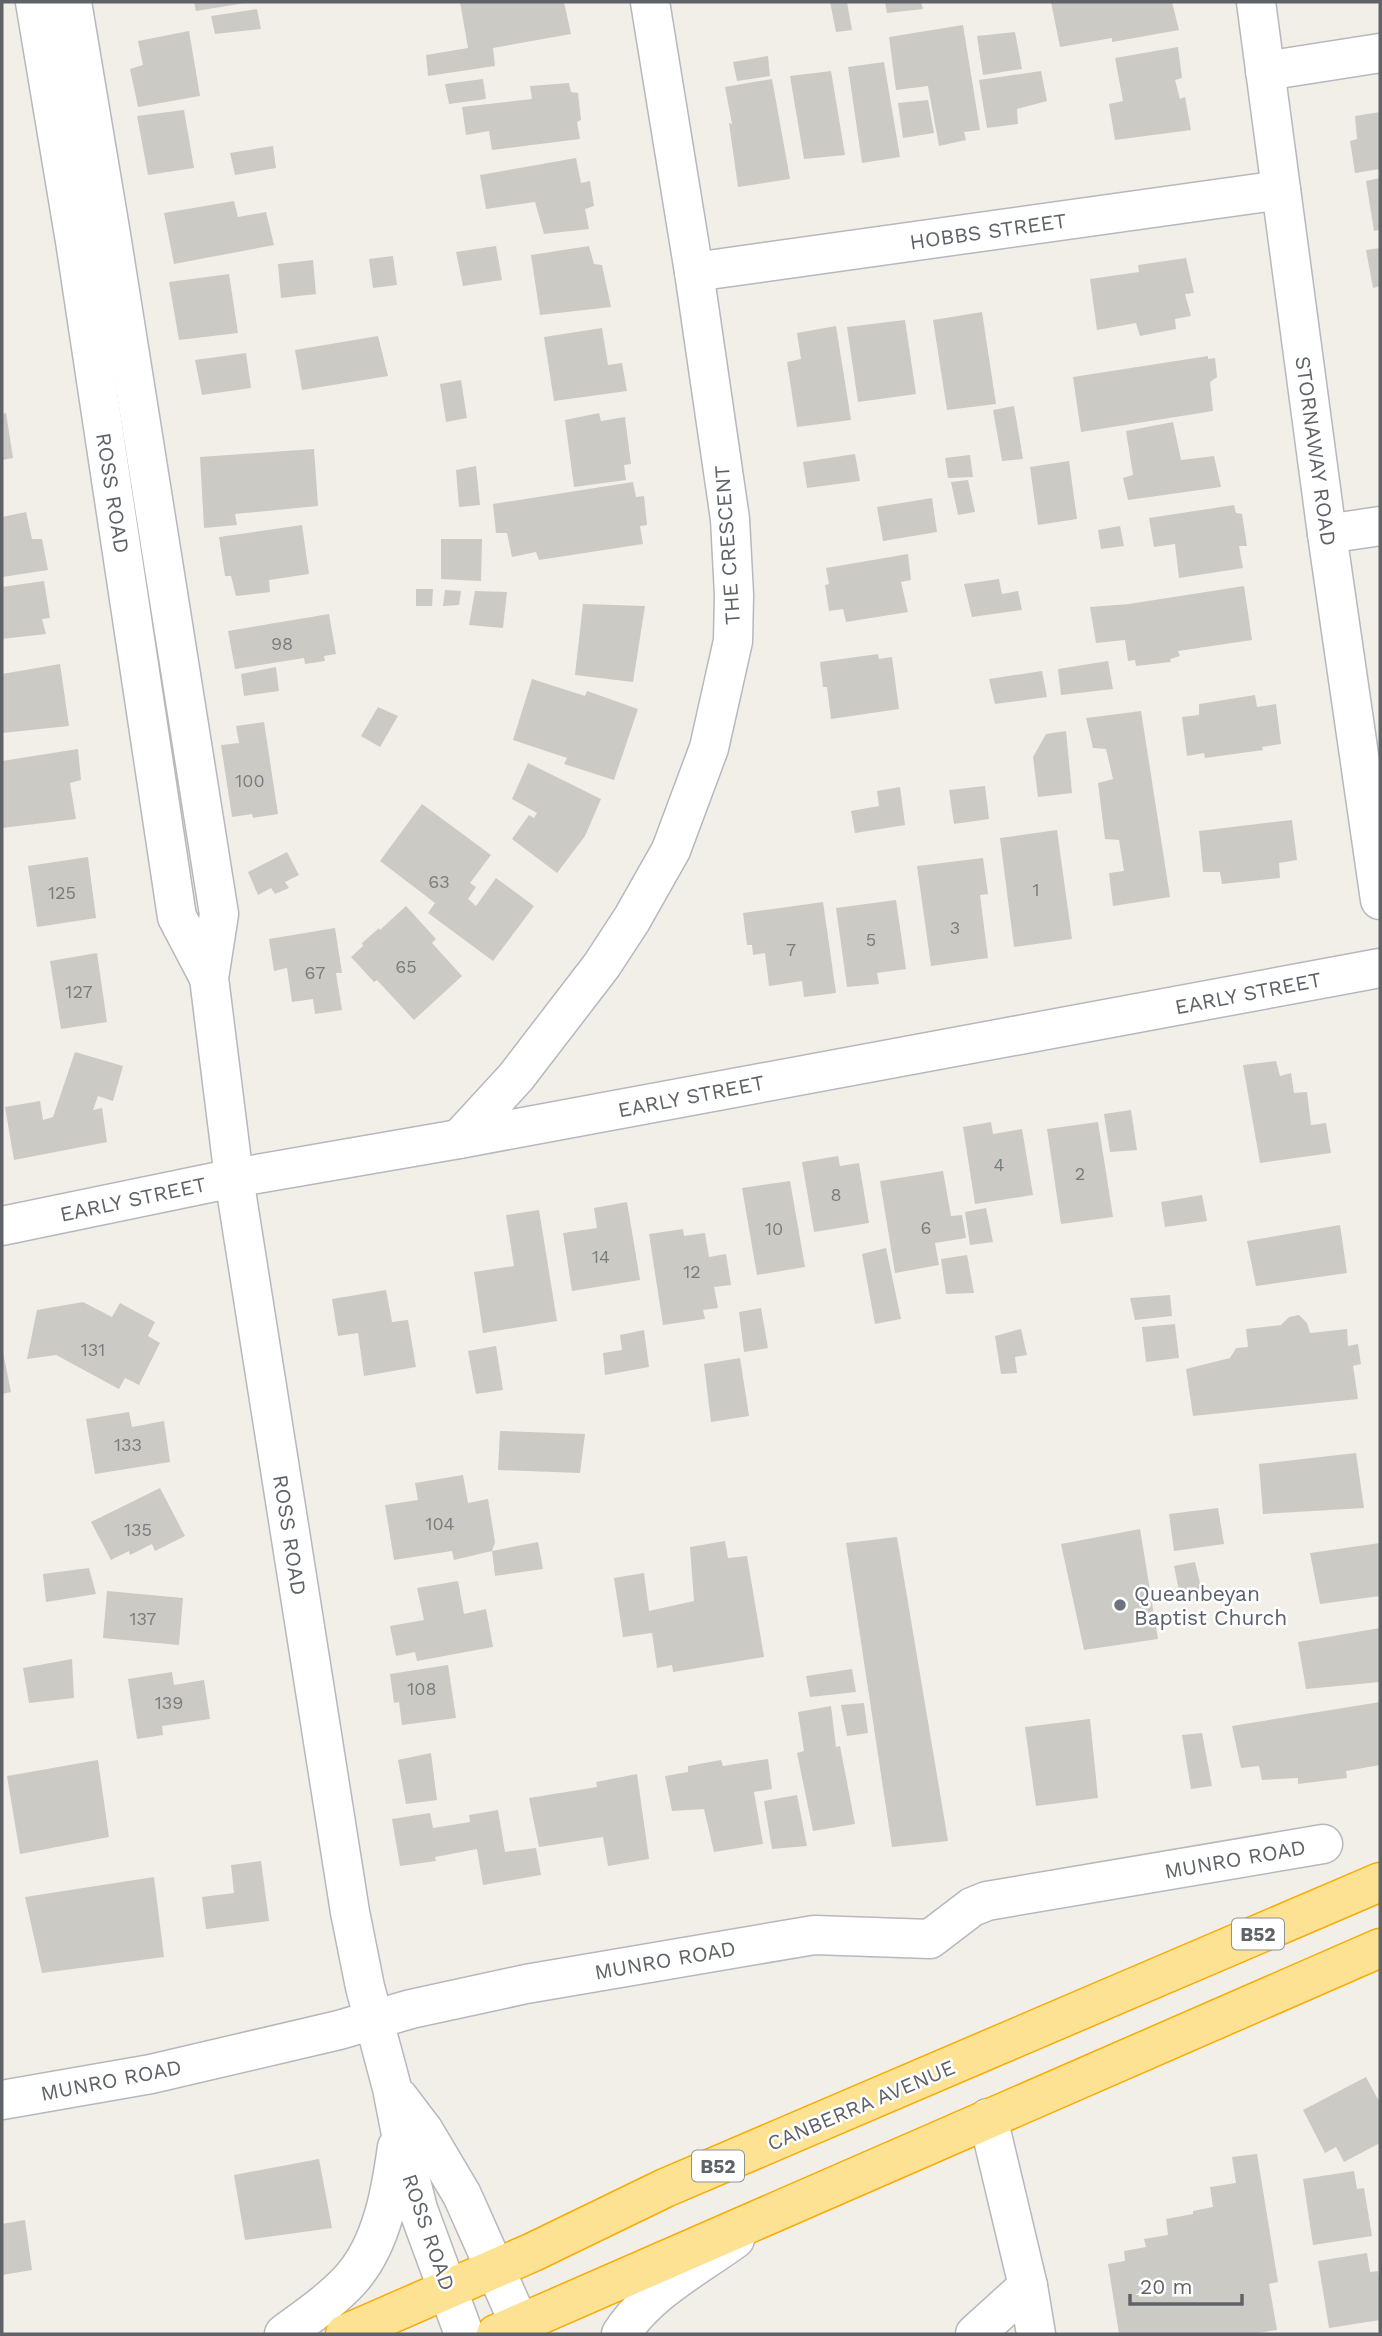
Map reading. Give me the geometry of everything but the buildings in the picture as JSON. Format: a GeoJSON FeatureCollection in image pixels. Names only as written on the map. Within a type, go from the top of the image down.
{"type":"FeatureCollection","features":[{"type":"Feature","properties":{"kind":"highway","name":"CANBERRA AVENUE"},"geometry":{"type":"LineString","coordinates":[[345,2334],[448,2290],[665,2188],[1365,1888]]}},
{"type":"Feature","properties":{"kind":"highway"},"geometry":{"type":"LineString","coordinates":[[513,2331],[777,2210],[1380,1948]]}},
{"type":"Feature","properties":{"kind":"street","name":"ROSS ROAD"},"geometry":{"type":"LineString","coordinates":[[35,2],[75,241],[177,917],[209,978]]}},
{"type":"Feature","properties":{"kind":"street","name":"ROSS ROAD"},"geometry":{"type":"LineString","coordinates":[[72,2],[219,914],[209,978],[234,1178],[350,1912],[365,1987],[392,2088],[418,2209],[464,2334]]}},
{"type":"Feature","properties":{"kind":"street","name":"THE CRESCENT"},"geometry":{"type":"LineString","coordinates":[[459,1139],[524,1066],[602,965],[671,850],[709,748],[733,641],[734,596],[730,519],[694,271],[650,2]]}},
{"type":"Feature","properties":{"kind":"street","name":"STORNAWAY ROAD"},"geometry":{"type":"LineString","coordinates":[[1256,2],[1327,534],[1380,900]]}},
{"type":"Feature","properties":{"kind":"street"},"geometry":{"type":"LineString","coordinates":[[1265,71],[1380,53]]}},
{"type":"Feature","properties":{"kind":"street","name":"HOBBS STREET"},"geometry":{"type":"LineString","coordinates":[[694,271],[1281,190]]}},
{"type":"Feature","properties":{"kind":"street"},"geometry":{"type":"LineString","coordinates":[[1327,534],[1380,526]]}},
{"type":"Feature","properties":{"kind":"street","name":"EARLY STREET"},"geometry":{"type":"LineString","coordinates":[[2,1226],[234,1178],[459,1139],[1380,968]]}},
{"type":"Feature","properties":{"kind":"street","name":"MUNRO ROAD"},"geometry":{"type":"LineString","coordinates":[[2,2100],[151,2074],[411,2009],[526,1984],[814,1935],[930,1939],[972,1907],[987,1901],[1323,1843]]}},
{"type":"Feature","properties":{"kind":"street"},"geometry":{"type":"LineString","coordinates":[[1365,1888],[1380,1871]]}},
{"type":"Feature","properties":{"kind":"street","name":"ROSS ROAD"},"geometry":{"type":"LineString","coordinates":[[392,2088],[424,2131],[462,2194],[495,2268],[513,2331]]}},
{"type":"Feature","properties":{"kind":"street"},"geometry":{"type":"LineString","coordinates":[[988,2118],[1028,2286],[1036,2334]]}},
{"type":"Feature","properties":{"kind":"street"},"geometry":{"type":"LineString","coordinates":[[284,2334],[344,2286],[368,2254],[387,2200],[400,2127]]}},
{"type":"Feature","properties":{"kind":"street"},"geometry":{"type":"LineString","coordinates":[[621,2334],[631,2318],[652,2297],[777,2210]]}},
{"type":"Feature","properties":{"kind":"street"},"geometry":{"type":"LineString","coordinates":[[975,2334],[1028,2286]]}},
{"type":"Feature","properties":{"kind":"place","name":"Queanbeyan Baptist Church"},"geometry":{"type":"Point","coordinates":[1120,1605]}}]}
